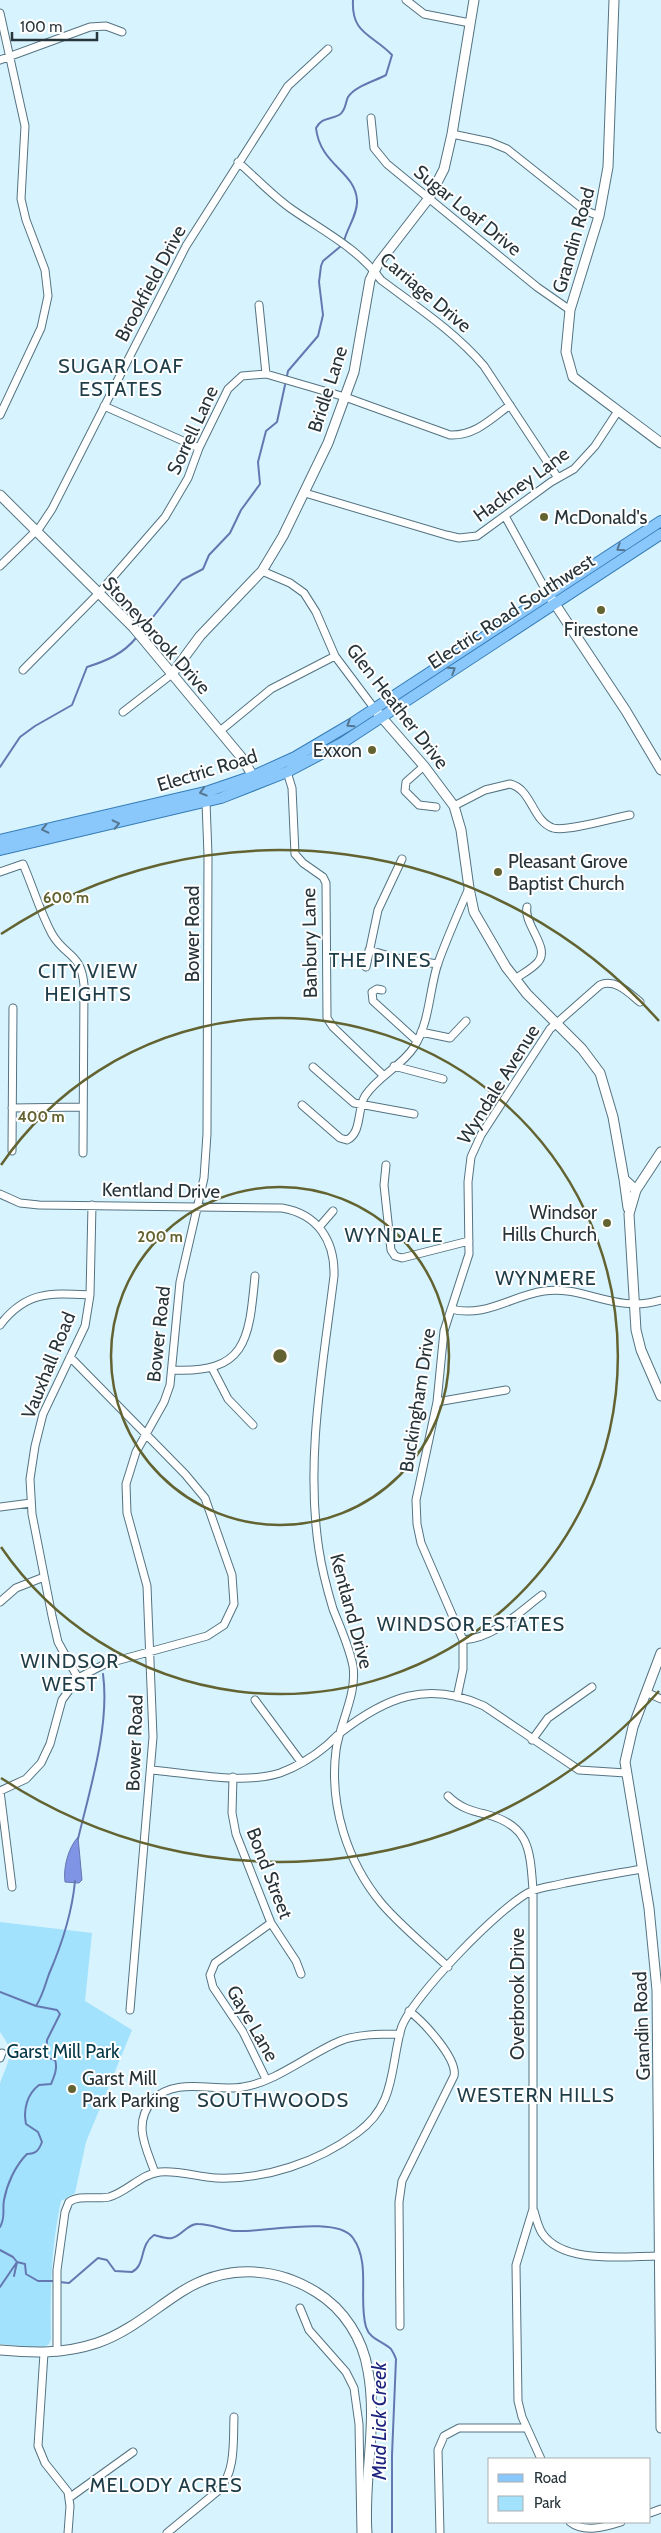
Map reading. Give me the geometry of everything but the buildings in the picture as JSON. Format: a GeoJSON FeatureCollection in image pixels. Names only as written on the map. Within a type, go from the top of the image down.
{"type":"FeatureCollection","features":[{"type":"Feature","properties":{"kind":"main road","name":"Electric Road Southwest"},"geometry":{"type":"LineString","coordinates":[[377,712],[552,600],[661,521]]}},
{"type":"Feature","properties":{"kind":"main road","name":"Electric Road Southwest"},"geometry":{"type":"LineString","coordinates":[[405,688],[661,534]]}},
{"type":"Feature","properties":{"kind":"main road","name":"Electric Road"},"geometry":{"type":"LineString","coordinates":[[0,840],[188,797],[287,772],[342,743],[405,688]]}},
{"type":"Feature","properties":{"kind":"main road","name":"Electric Road"},"geometry":{"type":"LineString","coordinates":[[0,850],[206,802],[255,780],[377,712]]}},
{"type":"Feature","properties":{"kind":"street"},"geometry":{"type":"LineString","coordinates":[[406,0],[424,14],[470,23]]}},
{"type":"Feature","properties":{"kind":"street","name":"Bridle Lane"},"geometry":{"type":"LineString","coordinates":[[123,712],[172,674],[200,636],[262,571],[305,493],[328,442],[354,372],[366,293],[374,270],[429,198],[444,169],[452,134],[474,0]]}},
{"type":"Feature","properties":{"kind":"street","name":"Grandin Road"},"geometry":{"type":"LineString","coordinates":[[614,0],[609,150],[599,216],[570,310],[566,336],[566,352],[573,377],[661,443]]}},
{"type":"Feature","properties":{"kind":"street"},"geometry":{"type":"LineString","coordinates":[[0,13],[25,126],[21,199],[26,220],[44,264],[48,296],[42,328],[0,415]]}},
{"type":"Feature","properties":{"kind":"street"},"geometry":{"type":"LineString","coordinates":[[0,60],[90,27],[106,26],[122,32]]}},
{"type":"Feature","properties":{"kind":"street","name":"Brookfield Drive"},"geometry":{"type":"LineString","coordinates":[[0,566],[36,531],[52,509],[186,246],[238,162],[288,86],[328,49]]}},
{"type":"Feature","properties":{"kind":"street","name":"Sugar Loaf Drive"},"geometry":{"type":"LineString","coordinates":[[371,118],[372,143],[376,153],[537,287],[570,310]]}},
{"type":"Feature","properties":{"kind":"street"},"geometry":{"type":"LineString","coordinates":[[452,134],[490,142],[507,149],[578,205],[599,216]]}},
{"type":"Feature","properties":{"kind":"street","name":"Carriage Drive"},"geometry":{"type":"LineString","coordinates":[[238,162],[289,207],[336,239],[374,270],[381,280],[455,336],[471,351],[484,366],[558,478]]}},
{"type":"Feature","properties":{"kind":"street"},"geometry":{"type":"LineString","coordinates":[[259,305],[266,374]]}},
{"type":"Feature","properties":{"kind":"street","name":"Sorrell Lane"},"geometry":{"type":"LineString","coordinates":[[23,670],[99,593],[165,517],[188,478],[199,448],[228,389],[234,381],[242,376],[266,374],[345,397],[450,435],[463,435],[474,431],[510,405]]}},
{"type":"Feature","properties":{"kind":"street"},"geometry":{"type":"LineString","coordinates":[[104,406],[199,448]]}},
{"type":"Feature","properties":{"kind":"street","name":"Hackney Lane"},"geometry":{"type":"LineString","coordinates":[[305,493],[459,538],[477,536],[558,478],[574,469],[595,446],[618,411]]}},
{"type":"Feature","properties":{"kind":"street","name":"Stoneybrook Drive"},"geometry":{"type":"LineString","coordinates":[[0,495],[133,627],[220,732],[255,780]]}},
{"type":"Feature","properties":{"kind":"street"},"geometry":{"type":"LineString","coordinates":[[505,516],[552,600],[626,711],[661,769]]}},
{"type":"Feature","properties":{"kind":"street","name":"Glen Heather Drive"},"geometry":{"type":"LineString","coordinates":[[262,571],[290,582],[304,593],[316,612],[336,656],[377,712],[424,766],[454,806],[461,830],[468,888],[479,922],[515,979],[582,1049],[600,1073],[613,1117],[629,1214]]}},
{"type":"Feature","properties":{"kind":"street"},"geometry":{"type":"LineString","coordinates":[[220,732],[271,689],[336,656]]}},
{"type":"Feature","properties":{"kind":"street"},"geometry":{"type":"LineString","coordinates":[[424,766],[406,782],[405,791],[418,805],[436,807]]}},
{"type":"Feature","properties":{"kind":"street","name":"Banbury Lane"},"geometry":{"type":"LineString","coordinates":[[287,772],[293,796],[292,843],[295,854],[303,863],[323,877],[326,883],[327,1018],[338,1033],[383,1075]]}},
{"type":"Feature","properties":{"kind":"street"},"geometry":{"type":"LineString","coordinates":[[454,806],[485,790],[513,784],[522,790],[545,823],[553,828],[566,828],[630,815]]}},
{"type":"Feature","properties":{"kind":"street","name":"Bower Road"},"geometry":{"type":"LineString","coordinates":[[130,2010],[153,1737],[147,1586],[125,1495],[130,1466],[164,1402],[172,1370],[181,1274],[204,1178],[207,1134],[208,854],[206,802]]}},
{"type":"Feature","properties":{"kind":"street"},"geometry":{"type":"LineString","coordinates":[[366,967],[380,904],[402,859]]}},
{"type":"Feature","properties":{"kind":"street"},"geometry":{"type":"LineString","coordinates":[[0,872],[23,864],[51,932],[61,946],[78,961],[83,974],[83,1153]]}},
{"type":"Feature","properties":{"kind":"street"},"geometry":{"type":"LineString","coordinates":[[302,1105],[340,1138],[347,1140],[356,1130],[361,1106],[366,1094],[383,1075],[413,1049],[417,1042],[438,964],[468,888]]}},
{"type":"Feature","properties":{"kind":"street"},"geometry":{"type":"LineString","coordinates":[[515,979],[538,962],[542,954],[526,918],[527,907]]}},
{"type":"Feature","properties":{"kind":"street"},"geometry":{"type":"LineString","coordinates":[[369,950],[396,958],[438,964]]}},
{"type":"Feature","properties":{"kind":"street","name":"Wyndale Avenue"},"geometry":{"type":"LineString","coordinates":[[450,1309],[469,1254],[468,1182],[471,1157],[481,1135],[550,1029],[603,984],[618,986],[640,1002]]}},
{"type":"Feature","properties":{"kind":"street"},"geometry":{"type":"LineString","coordinates":[[382,990],[377,989],[372,992],[372,1001],[417,1042]]}},
{"type":"Feature","properties":{"kind":"street"},"geometry":{"type":"LineString","coordinates":[[12,1151],[13,1008]]}},
{"type":"Feature","properties":{"kind":"street"},"geometry":{"type":"LineString","coordinates":[[421,1032],[450,1038],[466,1022]]}},
{"type":"Feature","properties":{"kind":"street"},"geometry":{"type":"LineString","coordinates":[[394,1066],[443,1079]]}},
{"type":"Feature","properties":{"kind":"street"},"geometry":{"type":"LineString","coordinates":[[313,1067],[349,1100],[361,1106],[371,1104],[414,1114]]}},
{"type":"Feature","properties":{"kind":"street"},"geometry":{"type":"LineString","coordinates":[[12,1108],[83,1107]]}},
{"type":"Feature","properties":{"kind":"street"},"geometry":{"type":"LineString","coordinates":[[661,1152],[636,1190],[629,1214],[634,1306],[638,1341],[661,1396]]}},
{"type":"Feature","properties":{"kind":"street"},"geometry":{"type":"LineString","coordinates":[[386,1165],[384,1185],[391,1250],[395,1256],[402,1258],[469,1241]]}},
{"type":"Feature","properties":{"kind":"street"},"geometry":{"type":"LineString","coordinates":[[623,1176],[627,1184],[636,1190]]}},
{"type":"Feature","properties":{"kind":"street","name":"Kentland Drive"},"geometry":{"type":"LineString","coordinates":[[0,1194],[12,1200],[30,1204],[290,1210],[309,1218],[320,1226],[328,1239],[334,1264],[315,1446],[315,1503],[322,1567],[333,1608],[348,1646],[353,1673],[351,1695],[339,1734],[334,1768],[335,1790],[342,1828],[352,1855],[366,1882],[384,1906],[448,1966]]}},
{"type":"Feature","properties":{"kind":"street","name":"Vauxhall Road"},"geometry":{"type":"LineString","coordinates":[[78,1678],[58,1642],[31,1503],[31,1473],[43,1414],[84,1326],[90,1295],[92,1206]]}},
{"type":"Feature","properties":{"kind":"street"},"geometry":{"type":"LineString","coordinates":[[320,1226],[333,1211]]}},
{"type":"Feature","properties":{"kind":"street"},"geometry":{"type":"LineString","coordinates":[[172,1370],[212,1368],[231,1357],[245,1339],[251,1317],[255,1276]]}},
{"type":"Feature","properties":{"kind":"street"},"geometry":{"type":"LineString","coordinates":[[450,1309],[468,1312],[489,1310],[511,1300],[544,1291],[570,1293],[634,1306],[661,1300]]}},
{"type":"Feature","properties":{"kind":"street"},"geometry":{"type":"LineString","coordinates":[[0,1325],[15,1308],[28,1299],[49,1294],[90,1295]]}},
{"type":"Feature","properties":{"kind":"street","name":"Buckingham Drive"},"geometry":{"type":"LineString","coordinates":[[450,1309],[441,1344],[437,1402],[416,1500],[416,1524],[421,1543],[463,1640],[464,1669],[457,1696]]}},
{"type":"Feature","properties":{"kind":"street"},"geometry":{"type":"LineString","coordinates":[[12,1887],[0,1791],[26,1779],[41,1763],[50,1744],[62,1700],[78,1678],[105,1664],[207,1636],[217,1631],[224,1625],[231,1613],[235,1596],[232,1576],[205,1498],[146,1433],[70,1357]]}},
{"type":"Feature","properties":{"kind":"street"},"geometry":{"type":"LineString","coordinates":[[212,1368],[228,1399],[253,1425]]}},
{"type":"Feature","properties":{"kind":"street"},"geometry":{"type":"LineString","coordinates":[[437,1402],[506,1390]]}},
{"type":"Feature","properties":{"kind":"street"},"geometry":{"type":"LineString","coordinates":[[0,1507],[31,1503]]}},
{"type":"Feature","properties":{"kind":"street"},"geometry":{"type":"LineString","coordinates":[[0,1602],[16,1588],[44,1577]]}},
{"type":"Feature","properties":{"kind":"street"},"geometry":{"type":"LineString","coordinates":[[463,1640],[477,1638],[495,1630],[542,1595]]}},
{"type":"Feature","properties":{"kind":"street","name":"Grandin Road"},"geometry":{"type":"LineString","coordinates":[[661,1653],[628,1745],[626,1773],[643,1869],[653,1942],[657,1999],[661,2428]]}},
{"type":"Feature","properties":{"kind":"street"},"geometry":{"type":"LineString","coordinates":[[532,1740],[548,1718],[592,1687]]}},
{"type":"Feature","properties":{"kind":"street"},"geometry":{"type":"LineString","coordinates":[[646,1692],[661,1699]]}},
{"type":"Feature","properties":{"kind":"street"},"geometry":{"type":"LineString","coordinates":[[151,1770],[233,1777],[270,1776],[301,1762],[329,1745],[339,1734],[385,1704],[405,1696],[424,1693],[457,1696],[484,1706],[579,1770],[626,1773]]}},
{"type":"Feature","properties":{"kind":"street"},"geometry":{"type":"LineString","coordinates":[[255,1700],[301,1762]]}},
{"type":"Feature","properties":{"kind":"street","name":"Bond Street"},"geometry":{"type":"LineString","coordinates":[[233,1777],[232,1814],[236,1834],[270,1922],[296,1960],[301,1974]]}},
{"type":"Feature","properties":{"kind":"street","name":"Overbrook Drive"},"geometry":{"type":"LineString","coordinates":[[448,1796],[466,1809],[507,1821],[519,1831],[529,1851],[533,1890],[533,2208],[516,2265],[518,2388],[519,2409],[541,2458]]}},
{"type":"Feature","properties":{"kind":"street"},"geometry":{"type":"LineString","coordinates":[[57,2352],[57,2270],[65,2212],[72,2200],[99,2199],[115,2195],[155,2173],[221,2178],[259,2175],[305,2162],[340,2144],[366,2126],[385,2101],[393,2079],[400,2034],[409,2011],[448,1966],[500,1912],[533,1890],[643,1869]]}},
{"type":"Feature","properties":{"kind":"street","name":"Gaye Lane"},"geometry":{"type":"LineString","coordinates":[[266,2079],[238,2025],[213,1988],[210,1975],[215,1963],[270,1922]]}},
{"type":"Feature","properties":{"kind":"street"},"geometry":{"type":"LineString","coordinates":[[400,2326],[399,2202],[402,2181],[454,2076],[455,2069],[426,2026],[409,2011]]}},
{"type":"Feature","properties":{"kind":"street"},"geometry":{"type":"LineString","coordinates":[[155,2173],[142,2137],[141,2128],[145,2112],[158,2096],[173,2088],[233,2089],[245,2087],[266,2079],[340,2041],[359,2036],[400,2034]]}},
{"type":"Feature","properties":{"kind":"street"},"geometry":{"type":"LineString","coordinates":[[533,2208],[542,2233],[567,2252],[599,2256],[660,2256]]}},
{"type":"Feature","properties":{"kind":"street"},"geometry":{"type":"LineString","coordinates":[[0,2350],[57,2352],[76,2349],[107,2339],[140,2321],[183,2291],[220,2274],[241,2271],[270,2273],[310,2288],[330,2302],[349,2323],[360,2343],[368,2370],[371,2406],[365,2532]]}},
{"type":"Feature","properties":{"kind":"street"},"geometry":{"type":"LineString","coordinates":[[300,2308],[309,2330],[346,2372],[354,2388],[359,2424],[365,2532]]}},
{"type":"Feature","properties":{"kind":"street"},"geometry":{"type":"LineString","coordinates":[[44,2353],[38,2446],[45,2464],[65,2487],[69,2498],[68,2533]]}},
{"type":"Feature","properties":{"kind":"street"},"geometry":{"type":"LineString","coordinates":[[167,2533],[226,2482],[232,2458],[234,2417]]}},
{"type":"Feature","properties":{"kind":"street"},"geometry":{"type":"LineString","coordinates":[[440,2533],[438,2450],[444,2436],[459,2428],[526,2428]]}},
{"type":"Feature","properties":{"kind":"street"},"geometry":{"type":"LineString","coordinates":[[69,2498],[132,2452]]}},
{"type":"Feature","properties":{"kind":"street"},"geometry":{"type":"LineString","coordinates":[[571,2523],[577,2528],[587,2530],[618,2523]]}},
{"type":"Feature","properties":{"kind":"green space","name":"Garst Mill Park"},"geometry":{"type":"Polygon","coordinates":[[[0,1922],[92,1933],[85,2001],[132,2030],[86,2142],[75,2193],[61,2201],[55,2235],[52,2270],[51,2339],[49,2344],[43,2348],[0,2344],[0,2083],[8,2063],[9,2052],[5,2039],[0,2032],[0,1922]]]}},
{"type":"Feature","properties":{"kind":"water"},"geometry":{"type":"Polygon","coordinates":[[[78,1837],[82,1880],[79,1883],[65,1882],[67,1858],[71,1847],[78,1837]]]}},
{"type":"Feature","properties":{"kind":"waterway"},"geometry":{"type":"LineString","coordinates":[[344,241],[356,210],[355,190],[324,151],[316,128],[324,120],[336,117],[341,113],[351,93],[386,75],[392,55],[359,27],[355,20],[353,0]]}},
{"type":"Feature","properties":{"kind":"waterway"},"geometry":{"type":"LineString","coordinates":[[287,376],[288,371],[318,336],[323,315],[319,282],[321,266],[323,261],[341,246]]}},
{"type":"Feature","properties":{"kind":"waterway"},"geometry":{"type":"LineString","coordinates":[[142,631],[182,580],[203,569],[209,555],[230,533],[241,510],[260,484],[258,462],[266,431],[277,422],[285,385]]}},
{"type":"Feature","properties":{"kind":"waterway"},"geometry":{"type":"LineString","coordinates":[[0,767],[20,737],[35,726],[72,705],[87,667],[114,656],[136,638]]}},
{"type":"Feature","properties":{"kind":"waterway"},"geometry":{"type":"LineString","coordinates":[[78,1839],[98,1757],[104,1714],[103,1674]]}},
{"type":"Feature","properties":{"kind":"waterway"},"geometry":{"type":"LineString","coordinates":[[36,2006],[66,1929],[75,1881]]}},
{"type":"Feature","properties":{"kind":"waterway","name":"Mud Lick Creek"},"geometry":{"type":"LineString","coordinates":[[0,1992],[36,2006],[57,2010],[60,2014],[47,2040],[46,2057],[55,2060],[56,2063],[51,2084],[39,2085],[31,2093],[25,2113],[26,2124],[38,2132],[42,2142],[37,2151],[27,2154],[9,2182],[5,2194],[4,2214],[0,2227]]}},
{"type":"Feature","properties":{"kind":"waterway","name":"Mud Lick Creek"},"geometry":{"type":"LineString","coordinates":[[59,2282],[69,2283],[98,2258],[107,2260],[115,2271],[132,2272],[139,2265],[146,2244],[154,2235],[165,2238],[176,2237],[194,2224],[203,2224],[235,2231],[316,2226],[332,2227],[344,2231],[353,2238],[362,2259],[363,2305],[366,2327],[370,2335],[391,2349],[396,2359],[392,2455],[392,2533]]}},
{"type":"Feature","properties":{"kind":"waterway","name":"Mud Lick Creek"},"geometry":{"type":"LineString","coordinates":[[0,2250],[13,2257],[17,2262],[0,2287]]}},
{"type":"Feature","properties":{"kind":"waterway","name":"Mud Lick Creek"},"geometry":{"type":"LineString","coordinates":[[14,2276],[17,2262],[25,2264],[26,2274],[38,2281],[54,2281]]}},
{"type":"Feature","properties":{"kind":"place","name":"McDonald's"},"geometry":{"type":"Point","coordinates":[544,517]}},
{"type":"Feature","properties":{"kind":"place","name":"Firestone"},"geometry":{"type":"Point","coordinates":[601,610]}},
{"type":"Feature","properties":{"kind":"place","name":"Exxon"},"geometry":{"type":"Point","coordinates":[372,750]}},
{"type":"Feature","properties":{"kind":"place","name":"Pleasant Grove Baptist Church"},"geometry":{"type":"Point","coordinates":[498,872]}},
{"type":"Feature","properties":{"kind":"place","name":"Windsor Hills Church"},"geometry":{"type":"Point","coordinates":[607,1223]}},
{"type":"Feature","properties":{"kind":"place","name":"Garst Mill Park Parking"},"geometry":{"type":"Point","coordinates":[72,2089]}},
{"type":"Feature","properties":{"kind":"district","name":"SUGAR LOAF ESTATES"},"geometry":{"type":"Point","coordinates":[121,378]}},
{"type":"Feature","properties":{"kind":"district","name":"THE PINES"},"geometry":{"type":"Point","coordinates":[380,960]}},
{"type":"Feature","properties":{"kind":"district","name":"CITY VIEW HEIGHTS"},"geometry":{"type":"Point","coordinates":[88,982]}},
{"type":"Feature","properties":{"kind":"district","name":"WYNDALE"},"geometry":{"type":"Point","coordinates":[394,1235]}},
{"type":"Feature","properties":{"kind":"district","name":"WYNMERE"},"geometry":{"type":"Point","coordinates":[546,1278]}},
{"type":"Feature","properties":{"kind":"district","name":"WINDSOR ESTATES"},"geometry":{"type":"Point","coordinates":[471,1624]}},
{"type":"Feature","properties":{"kind":"district","name":"WINDSOR WEST"},"geometry":{"type":"Point","coordinates":[70,1672]}},
{"type":"Feature","properties":{"kind":"district","name":"WESTERN HILLS"},"geometry":{"type":"Point","coordinates":[536,2095]}},
{"type":"Feature","properties":{"kind":"district","name":"SOUTHWOODS"},"geometry":{"type":"Point","coordinates":[273,2100]}},
{"type":"Feature","properties":{"kind":"district","name":"MELODY ACRES"},"geometry":{"type":"Point","coordinates":[166,2485]}}]}
